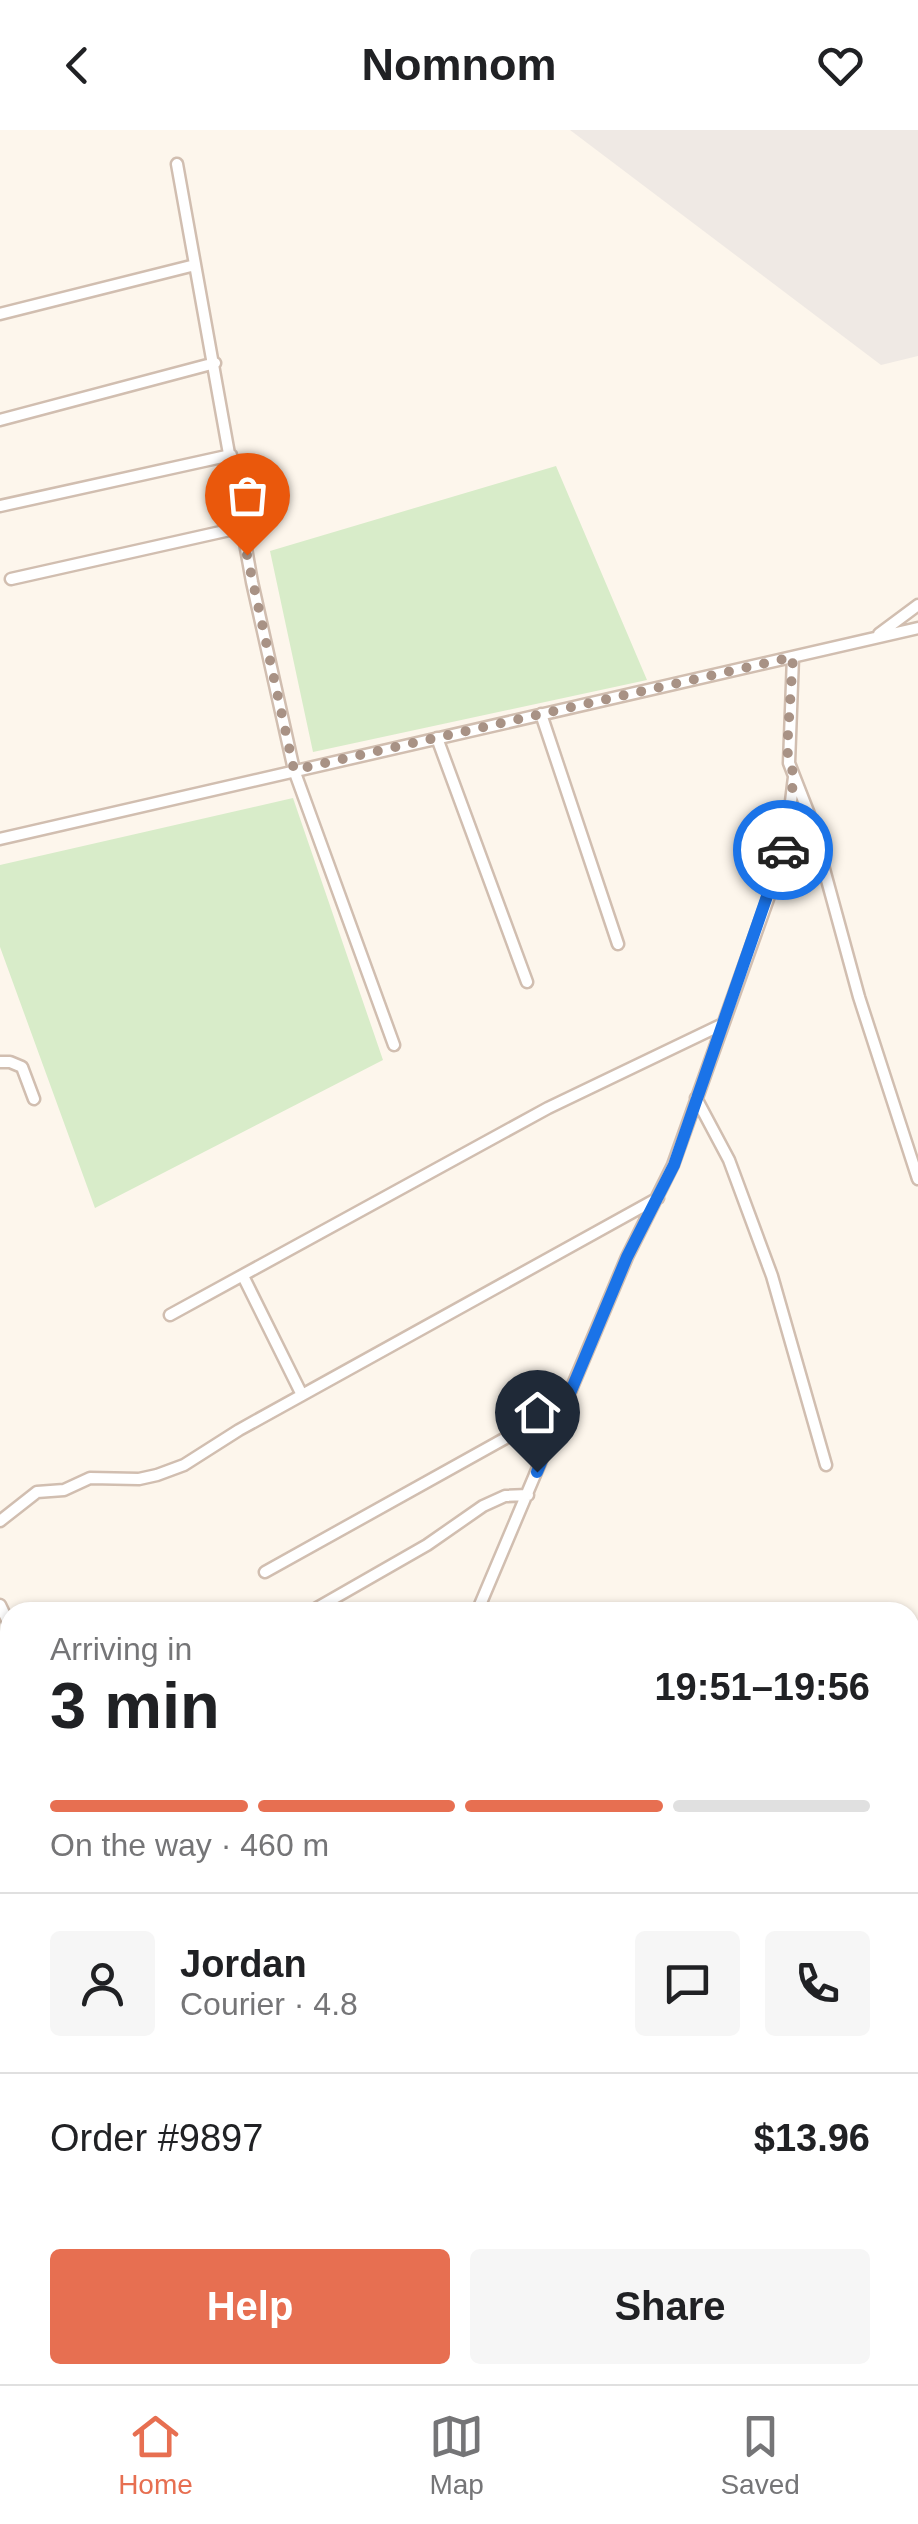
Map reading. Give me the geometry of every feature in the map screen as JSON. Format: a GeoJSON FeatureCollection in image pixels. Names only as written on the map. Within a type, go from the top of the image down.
{"type":"FeatureCollection","features":[{"type":"Feature","properties":{"kind":"street"},"geometry":{"type":"LineString","coordinates":[[177,164],[252,582],[294,770],[394,1046]]}},
{"type":"Feature","properties":{"kind":"street"},"geometry":{"type":"LineString","coordinates":[[0,314],[195,265]]}},
{"type":"Feature","properties":{"kind":"street"},"geometry":{"type":"LineString","coordinates":[[0,420],[215,363]]}},
{"type":"Feature","properties":{"kind":"street"},"geometry":{"type":"LineString","coordinates":[[0,506],[230,455]]}},
{"type":"Feature","properties":{"kind":"street"},"geometry":{"type":"LineString","coordinates":[[11,579],[243,527]]}},
{"type":"Feature","properties":{"kind":"street"},"geometry":{"type":"LineString","coordinates":[[874,638],[918,605]]}},
{"type":"Feature","properties":{"kind":"street"},"geometry":{"type":"LineString","coordinates":[[0,839],[918,628]]}},
{"type":"Feature","properties":{"kind":"street"},"geometry":{"type":"LineString","coordinates":[[793,657],[787,750],[810,814],[859,997],[918,1179]]}},
{"type":"Feature","properties":{"kind":"street"},"geometry":{"type":"LineString","coordinates":[[542,714],[618,944]]}},
{"type":"Feature","properties":{"kind":"street"},"geometry":{"type":"LineString","coordinates":[[437,738],[527,982]]}},
{"type":"Feature","properties":{"kind":"street"},"geometry":{"type":"LineString","coordinates":[[481,1602],[627,1257],[674,1165],[773,885],[787,834],[794,777]]}},
{"type":"Feature","properties":{"kind":"street"},"geometry":{"type":"LineString","coordinates":[[170,1314],[548,1108],[723,1024]]}},
{"type":"Feature","properties":{"kind":"street"},"geometry":{"type":"LineString","coordinates":[[0,1062],[22,1067],[34,1100]]}},
{"type":"Feature","properties":{"kind":"street"},"geometry":{"type":"LineString","coordinates":[[696,1098],[729,1160],[772,1276],[826,1464]]}},
{"type":"Feature","properties":{"kind":"street"},"geometry":{"type":"LineString","coordinates":[[0,1521],[37,1492],[64,1490],[90,1478],[158,1476],[184,1466],[238,1430],[658,1197]]}},
{"type":"Feature","properties":{"kind":"street"},"geometry":{"type":"LineString","coordinates":[[243,1276],[302,1395]]}},
{"type":"Feature","properties":{"kind":"street"},"geometry":{"type":"LineString","coordinates":[[265,1572],[565,1405]]}},
{"type":"Feature","properties":{"kind":"street"},"geometry":{"type":"LineString","coordinates":[[327,1602],[483,1506],[516,1493],[528,1495]]}},
{"type":"Feature","properties":{"kind":"shaded area"},"geometry":{"type":"Polygon","coordinates":[[[570,130],[918,130],[918,356],[881,365],[570,130]]]}},
{"type":"Feature","properties":{"kind":"green space"},"geometry":{"type":"Polygon","coordinates":[[[556,466],[647,680],[313,752],[270,551],[556,466]]]}},
{"type":"Feature","properties":{"kind":"green space"},"geometry":{"type":"Polygon","coordinates":[[[293,798],[383,1060],[95,1208],[0,947],[0,865],[293,798]]]}},
{"type":"Feature","properties":{"kind":"way so far"},"geometry":{"type":"LineString","coordinates":[[247,555],[294,770],[793,657],[787,750],[794,777],[783,850]]}},
{"type":"Feature","properties":{"kind":"route"},"geometry":{"type":"LineString","coordinates":[[537,1472],[627,1257],[674,1165],[783,850]]}}]}
